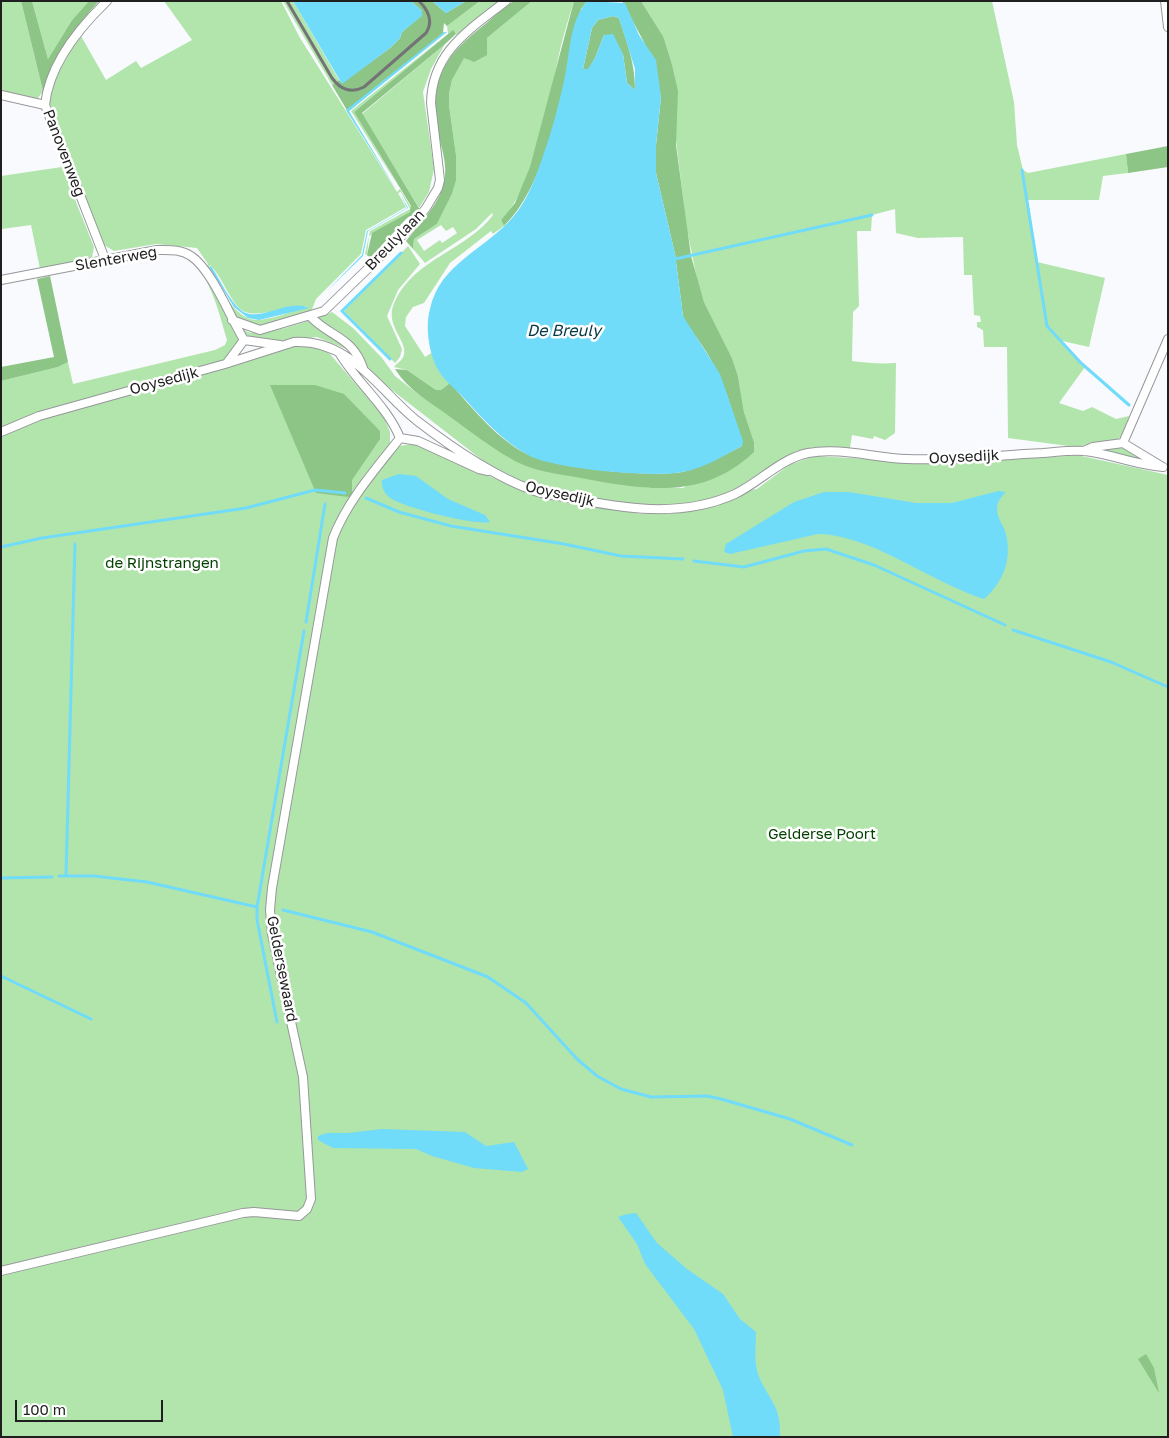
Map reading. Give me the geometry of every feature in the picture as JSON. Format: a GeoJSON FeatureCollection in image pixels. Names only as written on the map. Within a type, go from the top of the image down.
{"type":"FeatureCollection","features":[{"type":"Feature","properties":{"kind":"street","name":"Panovenweg"},"geometry":{"type":"LineString","coordinates":[[105,260],[45,105],[48,90],[62,57],[81,29],[107,1]]}},
{"type":"Feature","properties":{"kind":"street","name":"Breulylaan"},"geometry":{"type":"LineString","coordinates":[[232,320],[260,330],[310,317],[331,305],[410,228],[426,208],[438,188],[440,180],[431,103],[431,91],[437,68],[448,50],[458,40],[506,1]]}},
{"type":"Feature","properties":{"kind":"street"},"geometry":{"type":"LineString","coordinates":[[1165,1],[1168,27]]}},
{"type":"Feature","properties":{"kind":"street"},"geometry":{"type":"LineString","coordinates":[[1,96],[45,105]]}},
{"type":"Feature","properties":{"kind":"street","name":"Slenterweg"},"geometry":{"type":"LineString","coordinates":[[1,280],[157,250],[187,254],[204,267],[244,340]]}},
{"type":"Feature","properties":{"kind":"street"},"geometry":{"type":"LineString","coordinates":[[310,317],[347,343],[360,359],[364,370]]}},
{"type":"Feature","properties":{"kind":"street"},"geometry":{"type":"LineString","coordinates":[[1123,443],[1168,339]]}},
{"type":"Feature","properties":{"kind":"street"},"geometry":{"type":"LineString","coordinates":[[225,364],[244,340],[282,345]]}},
{"type":"Feature","properties":{"kind":"street","name":"Ooysedijk"},"geometry":{"type":"LineString","coordinates":[[1,432],[39,416],[225,364],[282,345],[294,342],[317,342],[339,351],[364,370],[416,419],[492,472],[534,491],[630,508],[672,510],[714,502],[736,493],[782,464],[809,453],[828,452],[906,459],[942,459],[1084,451],[1147,466],[1165,468]]}},
{"type":"Feature","properties":{"kind":"street"},"geometry":{"type":"LineString","coordinates":[[339,351],[348,367],[392,420],[400,438],[418,441],[479,469],[492,472]]}},
{"type":"Feature","properties":{"kind":"street","name":"Geldersewaard"},"geometry":{"type":"LineString","coordinates":[[1,1272],[243,1213],[254,1212],[299,1216],[306,1209],[311,1199],[303,1078],[272,934],[270,910],[272,888],[333,538],[341,518],[354,497],[400,438]]}},
{"type":"Feature","properties":{"kind":"street"},"geometry":{"type":"LineString","coordinates":[[1084,451],[1093,447],[1123,443],[1165,468]]}},
{"type":"Feature","properties":{"kind":"green space"},"geometry":{"type":"Polygon","coordinates":[[[1,1],[21,1],[43,91],[38,98],[33,100],[1,93],[1,1]]]}},
{"type":"Feature","properties":{"kind":"green space"},"geometry":{"type":"Polygon","coordinates":[[[21,1],[32,1],[48,59],[72,20],[89,1],[99,1],[66,43],[43,91],[21,1]]]}},
{"type":"Feature","properties":{"kind":"green space"},"geometry":{"type":"Polygon","coordinates":[[[32,1],[89,1],[72,20],[48,59],[32,1]]]}},
{"type":"Feature","properties":{"kind":"green space"},"geometry":{"type":"Polygon","coordinates":[[[164,1],[281,1],[300,38],[397,192],[400,189],[351,111],[448,34],[447,26],[480,1],[499,1],[457,35],[452,31],[354,112],[412,209],[410,212],[369,236],[367,255],[365,254],[370,231],[410,209],[401,192],[398,193],[406,207],[366,230],[361,254],[316,299],[311,312],[262,326],[236,318],[207,267],[208,264],[197,248],[156,244],[114,251],[104,245],[50,114],[51,94],[54,83],[63,62],[81,36],[106,80],[136,61],[141,68],[192,40],[164,1]],[[210,265],[209,267],[228,300],[242,315],[249,319],[270,318],[308,307],[290,307],[261,313],[244,312],[234,302],[210,265]]]}},
{"type":"Feature","properties":{"kind":"green space"},"geometry":{"type":"Polygon","coordinates":[[[283,1],[293,1],[339,80],[332,85],[283,1]]]}},
{"type":"Feature","properties":{"kind":"green space"},"geometry":{"type":"Polygon","coordinates":[[[411,1],[432,1],[446,13],[466,1],[480,1],[447,26],[444,23],[443,33],[348,112],[332,85],[339,80],[342,83],[390,48],[400,38],[402,32],[422,15],[422,11],[411,1]]]}},
{"type":"Feature","properties":{"kind":"green space"},"geometry":{"type":"Polygon","coordinates":[[[514,1],[532,1],[487,38],[487,55],[474,62],[464,58],[452,80],[449,105],[456,155],[456,181],[452,194],[437,224],[414,239],[413,249],[406,241],[440,195],[445,177],[445,162],[437,128],[435,104],[440,77],[445,65],[461,45],[502,9],[514,1]]]}},
{"type":"Feature","properties":{"kind":"green space"},"geometry":{"type":"Polygon","coordinates":[[[532,1],[574,1],[532,164],[513,206],[501,220],[504,226],[493,234],[491,231],[450,263],[424,303],[413,307],[406,317],[405,326],[425,357],[433,352],[438,370],[450,383],[441,390],[436,390],[407,370],[394,367],[403,357],[404,349],[394,325],[392,310],[404,286],[415,274],[469,238],[493,215],[492,213],[476,229],[425,263],[413,249],[414,239],[437,224],[452,194],[456,181],[456,155],[449,105],[452,80],[464,57],[471,61],[487,38],[532,1]],[[441,225],[417,240],[424,251],[440,240],[442,243],[457,233],[453,227],[446,231],[441,225]]]}},
{"type":"Feature","properties":{"kind":"green space"},"geometry":{"type":"Polygon","coordinates":[[[574,1],[587,1],[581,9],[562,93],[545,154],[534,182],[520,206],[504,226],[501,220],[515,203],[530,167],[574,1]]]}},
{"type":"Feature","properties":{"kind":"green space"},"geometry":{"type":"Polygon","coordinates":[[[622,1],[641,1],[663,36],[672,65],[678,91],[676,145],[691,256],[704,302],[732,358],[738,376],[744,412],[754,442],[754,452],[735,467],[715,478],[695,485],[674,488],[653,488],[609,483],[526,466],[497,450],[427,401],[406,383],[395,369],[407,370],[436,390],[441,390],[450,383],[477,414],[508,442],[531,456],[562,465],[632,473],[673,473],[701,466],[742,446],[727,396],[715,366],[685,323],[683,316],[675,254],[656,173],[656,145],[661,97],[645,44],[622,1]]]}},
{"type":"Feature","properties":{"kind":"green space"},"geometry":{"type":"Polygon","coordinates":[[[641,1],[992,1],[1014,102],[1017,145],[1023,170],[1028,173],[1126,154],[1128,173],[1103,176],[1099,200],[1027,200],[1037,262],[1105,278],[1089,347],[1058,340],[1085,367],[1059,403],[1083,411],[1092,407],[1116,419],[1129,416],[1123,434],[1118,439],[1076,447],[1008,438],[1007,347],[984,347],[983,330],[977,327],[977,322],[981,322],[980,316],[974,315],[972,275],[964,275],[963,237],[918,238],[896,233],[895,209],[872,215],[871,231],[857,231],[859,306],[853,312],[852,361],[896,363],[895,433],[885,440],[874,436],[873,439],[852,435],[850,448],[814,447],[796,451],[735,489],[715,498],[684,506],[641,506],[538,489],[486,463],[388,387],[368,368],[362,358],[344,348],[317,337],[278,341],[255,340],[248,336],[239,326],[248,332],[266,332],[303,323],[332,312],[353,328],[382,358],[395,376],[418,394],[506,454],[548,472],[650,488],[683,488],[754,442],[744,412],[738,376],[732,358],[704,302],[697,279],[687,229],[663,36],[641,1]]]}},
{"type":"Feature","properties":{"kind":"green space"},"geometry":{"type":"Polygon","coordinates":[[[613,16],[619,18],[628,45],[634,71],[635,90],[627,83],[623,54],[604,35],[588,70],[583,69],[592,28],[598,20],[613,16]]]}},
{"type":"Feature","properties":{"kind":"green space"},"geometry":{"type":"Polygon","coordinates":[[[453,30],[456,34],[444,45],[362,113],[420,210],[415,218],[410,216],[406,219],[370,258],[367,255],[372,233],[410,212],[411,206],[354,112],[453,30]]]}},
{"type":"Feature","properties":{"kind":"green space"},"geometry":{"type":"Polygon","coordinates":[[[445,44],[431,69],[423,92],[434,169],[429,192],[419,208],[362,114],[445,44]]]}},
{"type":"Feature","properties":{"kind":"green space"},"geometry":{"type":"Polygon","coordinates":[[[1168,146],[1168,167],[1128,173],[1126,154],[1168,146]]]}},
{"type":"Feature","properties":{"kind":"green space"},"geometry":{"type":"Polygon","coordinates":[[[62,167],[94,247],[92,258],[40,269],[31,225],[2,229],[1,176],[62,167]]]}},
{"type":"Feature","properties":{"kind":"green space"},"geometry":{"type":"Polygon","coordinates":[[[408,246],[420,264],[398,290],[387,316],[402,349],[400,357],[395,363],[344,311],[408,246]]]}},
{"type":"Feature","properties":{"kind":"green space"},"geometry":{"type":"Polygon","coordinates":[[[167,253],[177,254],[190,259],[206,276],[225,309],[239,339],[228,357],[220,362],[71,403],[37,414],[1,429],[1,381],[58,367],[68,362],[73,384],[215,350],[225,345],[227,340],[216,304],[205,279],[197,268],[188,260],[177,255],[164,254],[142,257],[141,255],[167,253]]]}},
{"type":"Feature","properties":{"kind":"green space"},"geometry":{"type":"Polygon","coordinates":[[[50,276],[68,362],[58,367],[1,381],[1,367],[54,357],[37,279],[50,276]]]}},
{"type":"Feature","properties":{"kind":"green space","name":"Gelderse Poort"},"geometry":{"type":"Polygon","coordinates":[[[292,346],[314,347],[330,354],[384,417],[390,432],[390,447],[414,444],[529,493],[641,514],[667,514],[704,508],[749,490],[757,489],[789,465],[815,456],[940,463],[1085,455],[1082,456],[1168,475],[1168,1437],[1,1437],[1,433],[43,417],[292,346]]]}},
{"type":"Feature","properties":{"kind":"green space"},"geometry":{"type":"Polygon","coordinates":[[[270,385],[315,385],[344,394],[380,431],[380,439],[352,480],[352,493],[349,497],[316,493],[270,385]]]}},
{"type":"Feature","properties":{"kind":"green space"},"geometry":{"type":"Polygon","coordinates":[[[1118,445],[1143,461],[1100,450],[1118,445]]]}},
{"type":"Feature","properties":{"kind":"green space"},"geometry":{"type":"Polygon","coordinates":[[[1146,1354],[1154,1368],[1159,1393],[1138,1359],[1146,1354]]]}},
{"type":"Feature","properties":{"kind":"water"},"geometry":{"type":"Polygon","coordinates":[[[293,1],[411,1],[422,11],[422,16],[402,32],[400,38],[390,48],[342,84],[293,1]]]}},
{"type":"Feature","properties":{"kind":"water"},"geometry":{"type":"Polygon","coordinates":[[[432,1],[466,1],[446,13],[432,1]]]}},
{"type":"Feature","properties":{"kind":"water","name":"De Breuly"},"geometry":{"type":"Polygon","coordinates":[[[587,1],[625,3],[639,35],[656,60],[661,97],[656,145],[656,173],[675,254],[683,316],[720,374],[743,441],[742,446],[713,462],[682,472],[650,474],[605,471],[561,465],[530,456],[510,443],[493,428],[446,380],[438,370],[430,348],[428,324],[430,309],[435,293],[443,280],[453,268],[502,229],[513,217],[530,190],[554,121],[564,81],[573,29],[581,9],[587,1]],[[613,16],[598,20],[592,28],[583,69],[588,69],[595,58],[604,35],[613,34],[623,54],[627,83],[635,90],[635,69],[619,18],[613,16]]]}},
{"type":"Feature","properties":{"kind":"water"},"geometry":{"type":"Polygon","coordinates":[[[444,32],[447,32],[349,111],[397,191],[346,110],[444,32]]]}},
{"type":"Feature","properties":{"kind":"water"},"geometry":{"type":"Polygon","coordinates":[[[400,193],[408,208],[368,231],[363,256],[327,291],[362,255],[367,231],[407,208],[400,193]]]}},
{"type":"Feature","properties":{"kind":"water"},"geometry":{"type":"Polygon","coordinates":[[[211,266],[237,307],[249,314],[266,313],[292,306],[309,308],[259,320],[248,318],[234,307],[209,267],[211,266]]]}},
{"type":"Feature","properties":{"kind":"water"},"geometry":{"type":"Polygon","coordinates":[[[399,474],[416,476],[448,499],[485,515],[490,522],[455,518],[396,501],[386,494],[382,487],[382,480],[399,474]]]}},
{"type":"Feature","properties":{"kind":"water"},"geometry":{"type":"Polygon","coordinates":[[[998,491],[1006,492],[1001,497],[997,509],[1007,541],[1007,559],[1002,577],[984,599],[964,592],[880,550],[838,536],[818,534],[730,554],[724,552],[726,544],[794,502],[824,492],[849,492],[916,503],[952,503],[998,491]]]}},
{"type":"Feature","properties":{"kind":"water"},"geometry":{"type":"Polygon","coordinates":[[[382,1129],[465,1132],[486,1146],[514,1142],[528,1169],[522,1172],[474,1168],[432,1156],[416,1149],[333,1148],[318,1140],[318,1136],[327,1133],[348,1133],[382,1129]]]}},
{"type":"Feature","properties":{"kind":"water"},"geometry":{"type":"Polygon","coordinates":[[[636,1213],[657,1243],[687,1269],[723,1294],[740,1319],[756,1332],[756,1368],[777,1411],[780,1437],[733,1437],[723,1390],[694,1329],[645,1264],[637,1244],[618,1217],[636,1213]]]}},
{"type":"Feature","properties":{"kind":"waterway"},"geometry":{"type":"LineString","coordinates":[[1022,170],[1047,326],[1081,363],[1129,405]]}},
{"type":"Feature","properties":{"kind":"waterway"},"geometry":{"type":"LineString","coordinates":[[675,259],[872,215]]}},
{"type":"Feature","properties":{"kind":"waterway"},"geometry":{"type":"LineString","coordinates":[[390,359],[342,311],[401,253]]}},
{"type":"Feature","properties":{"kind":"waterway"},"geometry":{"type":"LineString","coordinates":[[1,547],[42,538],[246,508],[315,490],[345,493]]}},
{"type":"Feature","properties":{"kind":"waterway"},"geometry":{"type":"LineString","coordinates":[[366,498],[399,512],[451,526],[564,544],[621,556],[683,559]]}},
{"type":"Feature","properties":{"kind":"waterway"},"geometry":{"type":"LineString","coordinates":[[306,622],[325,504]]}},
{"type":"Feature","properties":{"kind":"waterway"},"geometry":{"type":"LineString","coordinates":[[66,875],[75,544]]}},
{"type":"Feature","properties":{"kind":"waterway"},"geometry":{"type":"LineString","coordinates":[[694,561],[744,567],[804,551],[826,549],[874,565],[1005,625]]}},
{"type":"Feature","properties":{"kind":"waterway"},"geometry":{"type":"LineString","coordinates":[[1013,630],[1111,662],[1168,687]]}},
{"type":"Feature","properties":{"kind":"waterway"},"geometry":{"type":"LineString","coordinates":[[59,876],[94,876],[147,882],[257,907],[304,631]]}},
{"type":"Feature","properties":{"kind":"waterway"},"geometry":{"type":"LineString","coordinates":[[1,878],[52,877]]}},
{"type":"Feature","properties":{"kind":"waterway"},"geometry":{"type":"LineString","coordinates":[[257,907],[257,920],[277,1022]]}},
{"type":"Feature","properties":{"kind":"waterway"},"geometry":{"type":"LineString","coordinates":[[283,910],[372,932],[488,977],[526,1003],[577,1059],[597,1076],[621,1089],[651,1097],[707,1096],[721,1099],[790,1119],[852,1145]]}},
{"type":"Feature","properties":{"kind":"waterway"},"geometry":{"type":"LineString","coordinates":[[1,976],[91,1019]]}},
{"type":"Feature","properties":{"kind":"railway"},"geometry":{"type":"LineString","coordinates":[[287,1],[332,78],[342,88],[350,90],[364,87],[426,33],[430,20],[425,8],[419,1]]}},
{"type":"Feature","properties":{"kind":"park label","name":"de Rijnstrangen"},"geometry":{"type":"Point","coordinates":[162,563]}}]}
